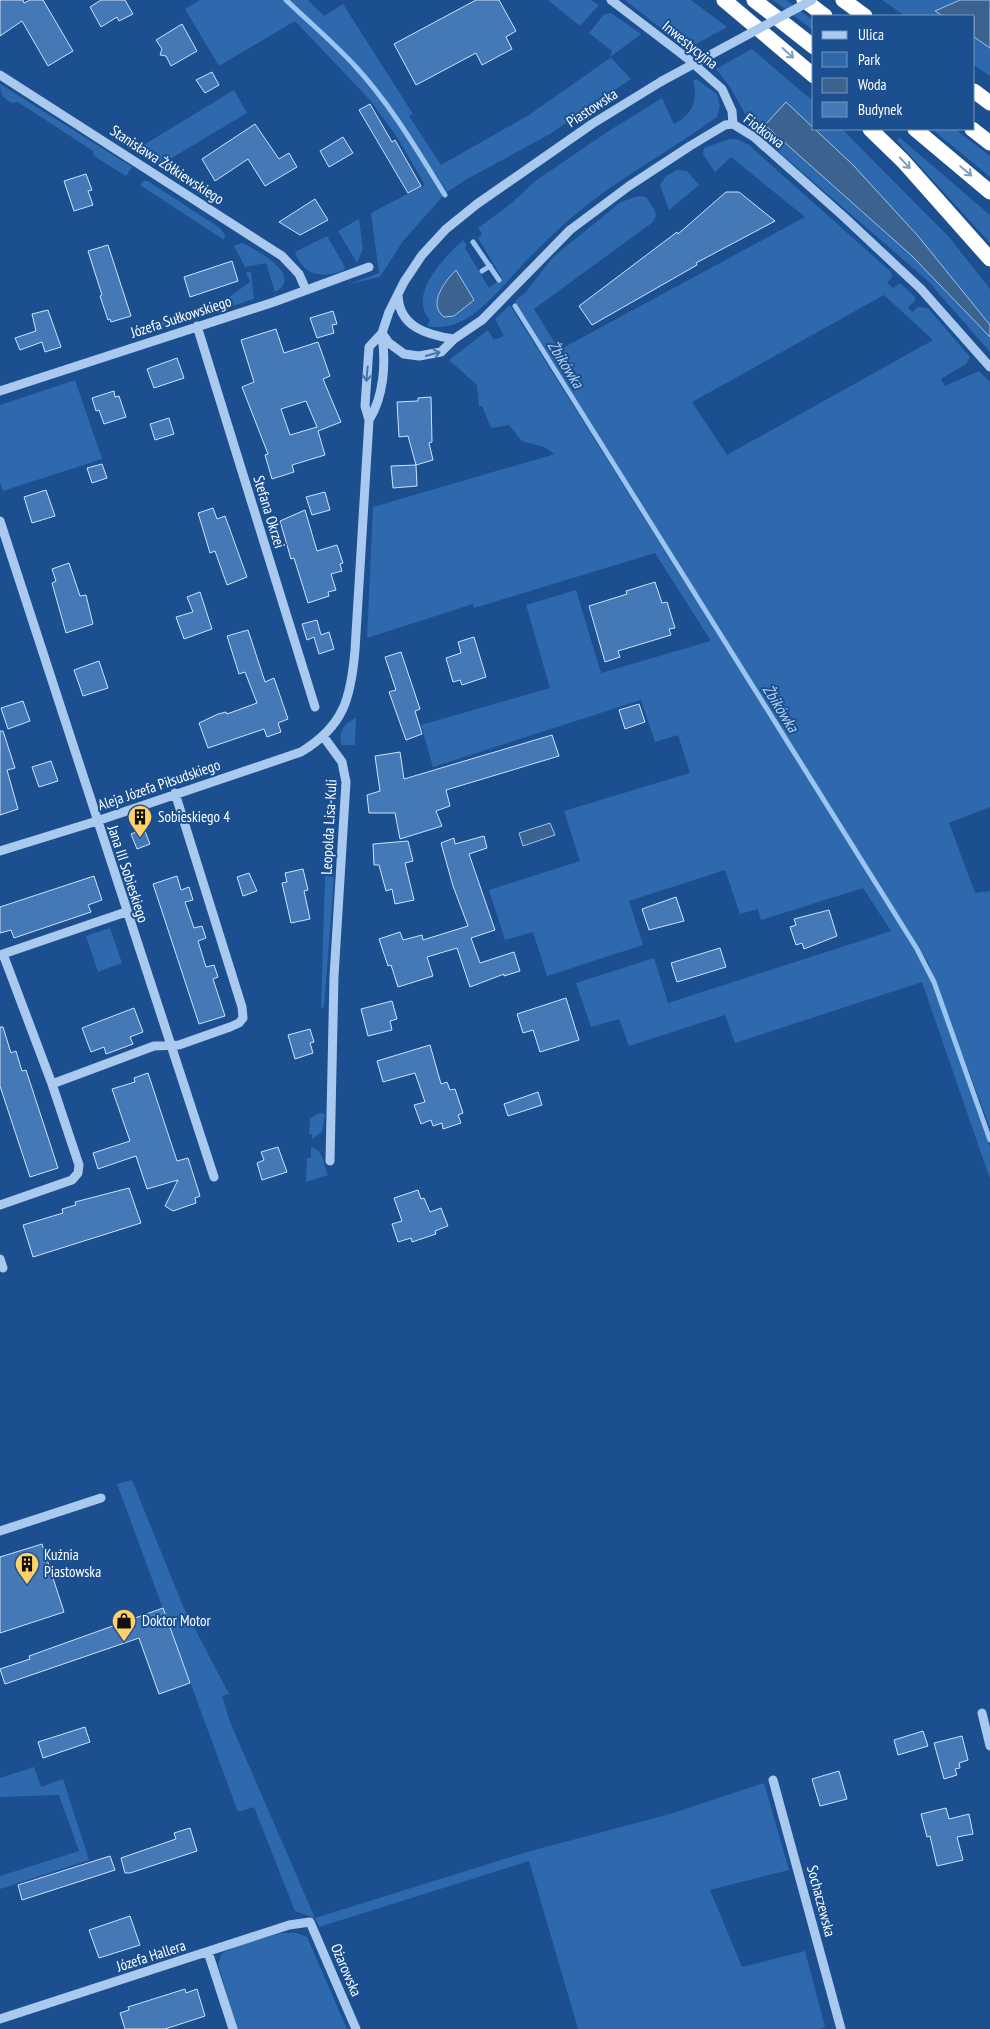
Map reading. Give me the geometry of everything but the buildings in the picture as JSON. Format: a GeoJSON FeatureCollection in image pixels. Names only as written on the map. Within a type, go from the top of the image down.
{"type":"FeatureCollection","features":[{"type":"Feature","properties":{"kind":"highway"},"geometry":{"type":"LineString","coordinates":[[724,0],[812,74]]}},
{"type":"Feature","properties":{"kind":"highway"},"geometry":{"type":"LineString","coordinates":[[754,0],[812,46]]}},
{"type":"Feature","properties":{"kind":"highway"},"geometry":{"type":"LineString","coordinates":[[804,0],[824,15]]}},
{"type":"Feature","properties":{"kind":"highway"},"geometry":{"type":"LineString","coordinates":[[843,0],[864,15]]}},
{"type":"Feature","properties":{"kind":"highway"},"geometry":{"type":"LineString","coordinates":[[975,92],[990,102]]}},
{"type":"Feature","properties":{"kind":"highway"},"geometry":{"type":"LineString","coordinates":[[871,130],[909,168],[990,259]]}},
{"type":"Feature","properties":{"kind":"highway"},"geometry":{"type":"LineString","coordinates":[[916,130],[990,192]]}},
{"type":"Feature","properties":{"kind":"highway"},"geometry":{"type":"LineString","coordinates":[[973,130],[990,143]]}},
{"type":"Feature","properties":{"kind":"street","name":"Inwestycyjna"},"geometry":{"type":"LineString","coordinates":[[611,0],[687,58],[722,89],[732,111],[732,124]]}},
{"type":"Feature","properties":{"kind":"street","name":"Piastowska"},"geometry":{"type":"LineString","coordinates":[[398,294],[411,270],[436,239],[477,204],[592,124],[662,81],[812,0]]}},
{"type":"Feature","properties":{"kind":"street","name":"Stanisława Żółkiewskiego"},"geometry":{"type":"LineString","coordinates":[[0,75],[282,256],[299,274],[306,290]]}},
{"type":"Feature","properties":{"kind":"street","name":"Fiołkowa"},"geometry":{"type":"LineString","coordinates":[[382,333],[394,347],[404,354],[414,356],[437,354],[454,339],[482,320],[570,230],[629,186],[725,125],[732,124],[754,137],[914,282],[990,367]]}},
{"type":"Feature","properties":{"kind":"street","name":"Józefa Sułkowskiego"},"geometry":{"type":"LineString","coordinates":[[0,391],[369,268]]}},
{"type":"Feature","properties":{"kind":"street"},"geometry":{"type":"LineString","coordinates":[[398,294],[402,312],[412,326],[432,336],[454,339]]}},
{"type":"Feature","properties":{"kind":"street"},"geometry":{"type":"LineString","coordinates":[[323,736],[342,714],[352,683],[369,420],[365,406],[369,347],[382,333],[398,294]]}},
{"type":"Feature","properties":{"kind":"street","name":"Stefana Okrzei"},"geometry":{"type":"LineString","coordinates":[[197,326],[316,707]]}},
{"type":"Feature","properties":{"kind":"street"},"geometry":{"type":"LineString","coordinates":[[369,420],[378,406],[381,388],[385,355],[382,333]]}},
{"type":"Feature","properties":{"kind":"street","name":"Jana III Sobieskiego"},"geometry":{"type":"LineString","coordinates":[[0,521],[214,1177]]}},
{"type":"Feature","properties":{"kind":"street","name":"Aleja Józefa Piłsudskiego"},"geometry":{"type":"LineString","coordinates":[[0,851],[97,821],[175,793],[301,752],[323,736]]}},
{"type":"Feature","properties":{"kind":"street","name":"Leopolda Lisa-Kuli"},"geometry":{"type":"LineString","coordinates":[[323,736],[342,762],[346,782],[334,976],[330,1161]]}},
{"type":"Feature","properties":{"kind":"street"},"geometry":{"type":"LineString","coordinates":[[52,1084],[154,1046],[179,1045],[230,1027],[239,1023],[243,1018],[242,1007],[175,793]]}},
{"type":"Feature","properties":{"kind":"street"},"geometry":{"type":"LineString","coordinates":[[0,1205],[72,1180],[78,1173],[78,1158],[52,1084],[1,954],[126,912]]}},
{"type":"Feature","properties":{"kind":"street"},"geometry":{"type":"LineString","coordinates":[[0,1531],[101,1498]]}},
{"type":"Feature","properties":{"kind":"street"},"geometry":{"type":"LineString","coordinates":[[982,1713],[990,1746]]}},
{"type":"Feature","properties":{"kind":"street","name":"Sochaczewska"},"geometry":{"type":"LineString","coordinates":[[773,1780],[842,2029]]}},
{"type":"Feature","properties":{"kind":"street","name":"Józefa Hallera"},"geometry":{"type":"LineString","coordinates":[[0,2019],[289,1925],[310,1922]]}},
{"type":"Feature","properties":{"kind":"street","name":"Ożarowska"},"geometry":{"type":"LineString","coordinates":[[310,1922],[356,2029]]}},
{"type":"Feature","properties":{"kind":"street"},"geometry":{"type":"LineString","coordinates":[[208,1952],[233,2029]]}},
{"type":"Feature","properties":{"kind":"green space"},"geometry":{"type":"Polygon","coordinates":[[[200,0],[283,0],[349,62],[393,117],[443,196],[403,241],[380,277],[349,284],[379,273],[371,213],[425,185],[397,137],[370,100],[295,21],[219,66],[185,9],[200,0]]]}},
{"type":"Feature","properties":{"kind":"green space"},"geometry":{"type":"Polygon","coordinates":[[[289,0],[308,0],[324,16],[343,4],[413,114],[409,116],[441,165],[529,115],[610,57],[631,79],[550,134],[467,179],[447,192],[402,124],[368,78],[289,0]]]}},
{"type":"Feature","properties":{"kind":"green space"},"geometry":{"type":"Polygon","coordinates":[[[548,0],[591,0],[599,5],[580,26],[548,0]]]}},
{"type":"Feature","properties":{"kind":"green space"},"geometry":{"type":"Polygon","coordinates":[[[625,0],[691,0],[727,27],[687,49],[625,0]]]}},
{"type":"Feature","properties":{"kind":"green space"},"geometry":{"type":"Polygon","coordinates":[[[773,0],[786,0],[812,20],[812,29],[773,0]]]}},
{"type":"Feature","properties":{"kind":"green space"},"geometry":{"type":"Polygon","coordinates":[[[882,0],[960,0],[936,11],[942,15],[904,15],[882,0]]]}},
{"type":"Feature","properties":{"kind":"green space"},"geometry":{"type":"Polygon","coordinates":[[[611,13],[641,34],[610,57],[612,51],[589,33],[604,14],[611,13]]]}},
{"type":"Feature","properties":{"kind":"green space"},"geometry":{"type":"Polygon","coordinates":[[[975,38],[990,48],[990,76],[975,66],[975,38]]]}},
{"type":"Feature","properties":{"kind":"green space"},"geometry":{"type":"Polygon","coordinates":[[[752,49],[812,100],[812,127],[786,103],[765,125],[912,256],[990,337],[990,352],[928,281],[780,153],[745,114],[730,87],[716,69],[752,49]]]}},
{"type":"Feature","properties":{"kind":"green space"},"geometry":{"type":"Polygon","coordinates":[[[696,79],[717,94],[720,106],[717,117],[575,214],[521,266],[486,304],[472,315],[443,327],[427,326],[430,320],[424,310],[423,299],[426,288],[439,266],[463,240],[467,245],[465,248],[489,288],[502,278],[478,238],[482,234],[478,228],[513,202],[534,182],[604,134],[662,98],[674,124],[680,120],[690,111],[694,101],[695,88],[693,81],[696,79]]]}},
{"type":"Feature","properties":{"kind":"green space"},"geometry":{"type":"Polygon","coordinates":[[[0,84],[132,167],[126,176],[94,156],[93,151],[18,102],[12,103],[6,99],[1,93],[0,84]]]}},
{"type":"Feature","properties":{"kind":"green space"},"geometry":{"type":"Polygon","coordinates":[[[234,90],[247,113],[160,165],[137,149],[234,90]]]}},
{"type":"Feature","properties":{"kind":"green space"},"geometry":{"type":"Polygon","coordinates":[[[815,130],[843,130],[949,237],[990,289],[990,325],[905,224],[815,130]]]}},
{"type":"Feature","properties":{"kind":"green space"},"geometry":{"type":"Polygon","coordinates":[[[933,130],[956,130],[990,156],[990,177],[933,130]]]}},
{"type":"Feature","properties":{"kind":"green space"},"geometry":{"type":"Polygon","coordinates":[[[899,137],[990,215],[990,243],[897,141],[899,137]]]}},
{"type":"Feature","properties":{"kind":"green space"},"geometry":{"type":"Polygon","coordinates":[[[729,139],[737,139],[749,145],[891,272],[892,277],[887,283],[893,288],[900,283],[915,297],[915,301],[908,307],[912,312],[918,307],[928,308],[970,357],[966,364],[941,379],[945,386],[979,371],[990,382],[990,807],[949,823],[975,893],[990,891],[990,1128],[928,962],[515,301],[525,293],[553,257],[621,202],[638,196],[646,197],[654,209],[656,216],[653,222],[534,309],[559,350],[805,217],[731,157],[715,172],[703,154],[704,148],[729,139]],[[884,295],[692,402],[727,455],[933,340],[884,295]]]}},
{"type":"Feature","properties":{"kind":"green space"},"geometry":{"type":"Polygon","coordinates":[[[677,170],[687,171],[699,185],[669,210],[660,185],[666,176],[677,170]]]}},
{"type":"Feature","properties":{"kind":"green space"},"geometry":{"type":"Polygon","coordinates":[[[144,181],[148,181],[220,228],[225,235],[224,240],[140,185],[144,181]]]}},
{"type":"Feature","properties":{"kind":"green space"},"geometry":{"type":"Polygon","coordinates":[[[359,219],[363,249],[357,263],[338,231],[359,219]]]}},
{"type":"Feature","properties":{"kind":"green space"},"geometry":{"type":"Polygon","coordinates":[[[327,236],[345,267],[344,270],[321,275],[308,271],[295,252],[327,236]]]}},
{"type":"Feature","properties":{"kind":"green space"},"geometry":{"type":"Polygon","coordinates":[[[242,243],[267,257],[282,271],[285,279],[283,286],[275,292],[266,263],[245,267],[234,246],[242,243]]]}},
{"type":"Feature","properties":{"kind":"green space"},"geometry":{"type":"Polygon","coordinates":[[[246,272],[251,272],[254,299],[148,334],[146,327],[224,301],[250,282],[246,272]]]}},
{"type":"Feature","properties":{"kind":"green space"},"geometry":{"type":"Polygon","coordinates":[[[510,305],[917,952],[931,980],[990,1147],[990,1179],[922,982],[735,1043],[725,1015],[629,1046],[619,1019],[591,1027],[576,983],[654,958],[668,1003],[891,931],[863,888],[761,920],[758,909],[740,914],[725,870],[629,901],[643,945],[547,976],[533,932],[505,940],[489,890],[580,861],[564,811],[690,773],[678,735],[655,742],[641,700],[433,767],[421,725],[550,688],[526,605],[576,590],[601,673],[711,641],[655,553],[474,608],[473,604],[367,638],[373,507],[555,454],[544,447],[522,441],[509,425],[491,428],[482,406],[479,406],[477,385],[449,360],[488,330],[494,340],[504,336],[495,319],[510,305]]]}},
{"type":"Feature","properties":{"kind":"green space"},"geometry":{"type":"Polygon","coordinates":[[[75,380],[102,459],[3,491],[0,483],[0,405],[75,380]]]}},
{"type":"Feature","properties":{"kind":"green space"},"geometry":{"type":"Polygon","coordinates":[[[356,718],[355,745],[342,745],[341,732],[343,728],[348,722],[356,718]]]}},
{"type":"Feature","properties":{"kind":"green space"},"geometry":{"type":"Polygon","coordinates":[[[325,876],[334,877],[324,1007],[321,1008],[325,876]]]}},
{"type":"Feature","properties":{"kind":"green space"},"geometry":{"type":"Polygon","coordinates":[[[110,928],[122,963],[98,972],[86,936],[110,928]]]}},
{"type":"Feature","properties":{"kind":"green space"},"geometry":{"type":"Polygon","coordinates":[[[320,1113],[325,1114],[322,1132],[312,1139],[312,1134],[309,1134],[310,1118],[320,1113]]]}},
{"type":"Feature","properties":{"kind":"green space"},"geometry":{"type":"Polygon","coordinates":[[[311,1147],[316,1149],[321,1155],[328,1175],[306,1182],[307,1158],[311,1158],[311,1147]]]}},
{"type":"Feature","properties":{"kind":"green space"},"geometry":{"type":"Polygon","coordinates":[[[132,1480],[183,1606],[229,1694],[222,1696],[230,1722],[315,1918],[295,1911],[254,1807],[238,1812],[117,1484],[132,1480]]]}},
{"type":"Feature","properties":{"kind":"green space"},"geometry":{"type":"Polygon","coordinates":[[[34,1767],[41,1787],[63,1779],[89,1860],[0,1889],[0,1876],[79,1851],[59,1795],[0,1797],[0,1778],[34,1767]]]}},
{"type":"Feature","properties":{"kind":"green space"},"geometry":{"type":"Polygon","coordinates":[[[764,1783],[789,1870],[710,1890],[742,1967],[805,1951],[825,2027],[819,2029],[578,2029],[529,1861],[319,1927],[315,1918],[527,1852],[670,1814],[764,1783]]]}},
{"type":"Feature","properties":{"kind":"green space"},"geometry":{"type":"Polygon","coordinates":[[[281,1933],[296,1933],[307,1937],[347,2029],[237,2029],[218,1964],[222,1953],[243,1944],[281,1933]]]}},
{"type":"Feature","properties":{"kind":"water"},"geometry":{"type":"Polygon","coordinates":[[[960,0],[990,0],[990,48],[975,38],[975,15],[941,15],[935,11],[960,0]]]}},
{"type":"Feature","properties":{"kind":"water"},"geometry":{"type":"Polygon","coordinates":[[[786,102],[812,126],[812,130],[816,130],[853,165],[918,236],[990,325],[990,337],[912,256],[765,125],[786,102]]]}},
{"type":"Feature","properties":{"kind":"water"},"geometry":{"type":"Polygon","coordinates":[[[456,270],[474,300],[454,316],[444,317],[439,312],[437,299],[443,286],[456,270]]]}},
{"type":"Feature","properties":{"kind":"water"},"geometry":{"type":"Polygon","coordinates":[[[550,823],[555,835],[523,846],[519,833],[550,823]]]}},
{"type":"Feature","properties":{"kind":"waterway","name":"Żbikówka"},"geometry":{"type":"LineString","coordinates":[[286,0],[339,49],[368,81],[403,128],[445,195]]}},
{"type":"Feature","properties":{"kind":"waterway","name":"Żbikówka"},"geometry":{"type":"LineString","coordinates":[[473,242],[499,280]]}},
{"type":"Feature","properties":{"kind":"waterway"},"geometry":{"type":"LineString","coordinates":[[482,271],[490,266]]}},
{"type":"Feature","properties":{"kind":"waterway","name":"Żbikówka"},"geometry":{"type":"LineString","coordinates":[[515,306],[917,949],[934,982],[990,1140]]}},
{"type":"Feature","properties":{"kind":"place","name":"Sobieskiego 4"},"geometry":{"type":"Point","coordinates":[140,838]}},
{"type":"Feature","properties":{"kind":"place","name":"Kuźnia Piastowska"},"geometry":{"type":"Point","coordinates":[27,1585]}},
{"type":"Feature","properties":{"kind":"place","name":"Doktor Motor"},"geometry":{"type":"Point","coordinates":[124,1642]}}]}
